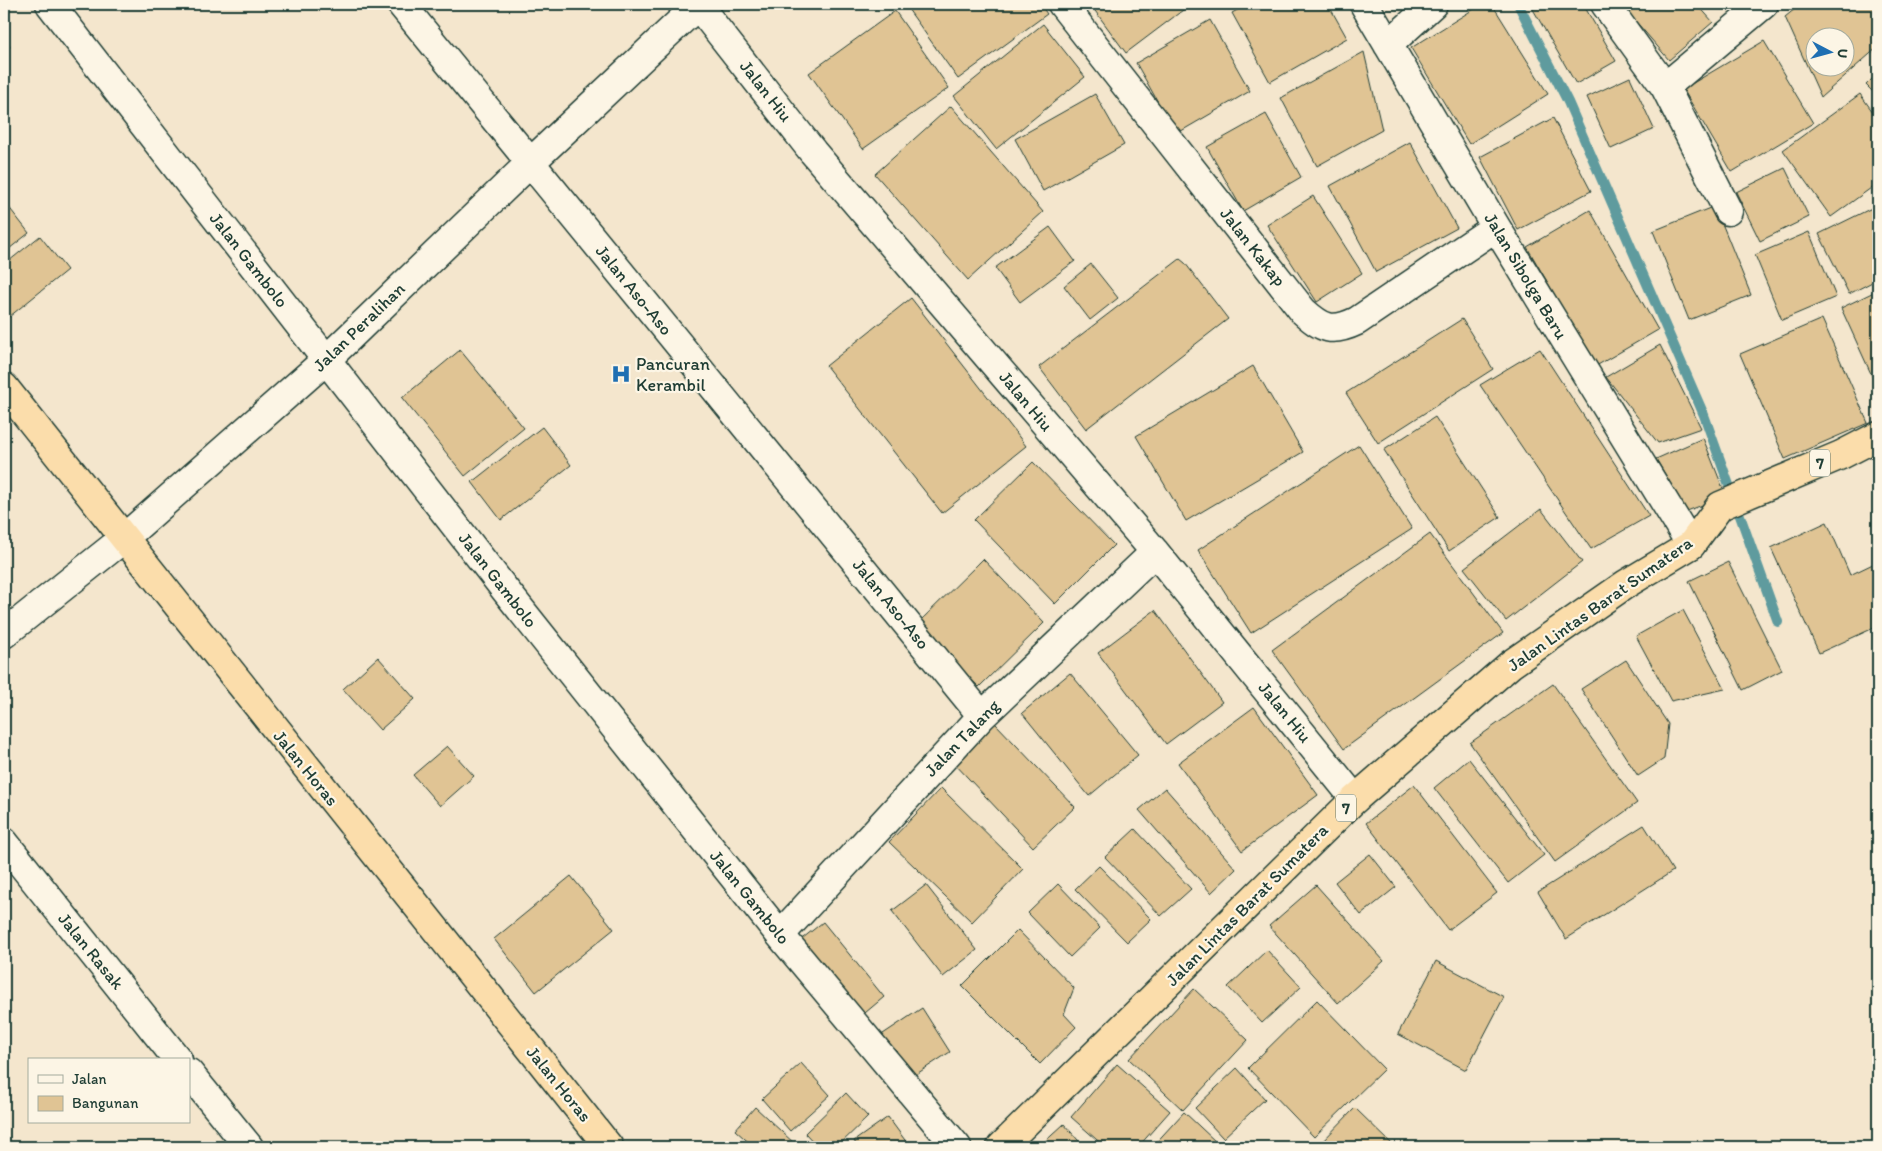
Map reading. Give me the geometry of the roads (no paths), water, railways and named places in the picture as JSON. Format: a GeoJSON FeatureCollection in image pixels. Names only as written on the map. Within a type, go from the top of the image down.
{"type":"FeatureCollection","features":[{"type":"Feature","properties":{"kind":"highway","name":"Jalan Horas"},"geometry":{"type":"LineString","coordinates":[[4,388],[610,1147]]}},
{"type":"Feature","properties":{"kind":"highway","name":"Jalan Lintas Barat Sumatera"},"geometry":{"type":"LineString","coordinates":[[1001,1147],[1356,799],[1511,664],[1626,584],[1691,545],[1720,506],[1841,455],[1878,436]]}},
{"type":"Feature","properties":{"kind":"street","name":"Jalan Gambolo"},"geometry":{"type":"LineString","coordinates":[[50,4],[506,592],[780,935],[957,1147]]}},
{"type":"Feature","properties":{"kind":"street","name":"Jalan Aso-Aso"},"geometry":{"type":"LineString","coordinates":[[401,4],[982,716]]}},
{"type":"Feature","properties":{"kind":"street","name":"Jalan Peralihan"},"geometry":{"type":"LineString","coordinates":[[4,634],[123,538],[326,360],[698,4]]}},
{"type":"Feature","properties":{"kind":"street","name":"Jalan Hiu"},"geometry":{"type":"LineString","coordinates":[[698,4],[813,152],[1154,552],[1356,799]]}},
{"type":"Feature","properties":{"kind":"street","name":"Jalan Kakap"},"geometry":{"type":"LineString","coordinates":[[1062,4],[1303,311],[1317,324],[1331,328],[1344,327],[1356,321],[1496,227]]}},
{"type":"Feature","properties":{"kind":"street","name":"Jalan Sibolga Baru"},"geometry":{"type":"LineString","coordinates":[[1364,4],[1496,227],[1691,545]]}},
{"type":"Feature","properties":{"kind":"street"},"geometry":{"type":"LineString","coordinates":[[1388,45],[1433,4]]}},
{"type":"Feature","properties":{"kind":"street"},"geometry":{"type":"LineString","coordinates":[[1605,4],[1665,87],[1728,211]]}},
{"type":"Feature","properties":{"kind":"street"},"geometry":{"type":"LineString","coordinates":[[1665,87],[1764,4]]}},
{"type":"Feature","properties":{"kind":"street","name":"Jalan Talang"},"geometry":{"type":"LineString","coordinates":[[780,935],[982,716],[1154,552]]}},
{"type":"Feature","properties":{"kind":"street","name":"Jalan Rasak"},"geometry":{"type":"LineString","coordinates":[[4,842],[176,1058]]}},
{"type":"Feature","properties":{"kind":"street"},"geometry":{"type":"LineString","coordinates":[[190,1074],[249,1147]]}},
{"type":"Feature","properties":{"kind":"waterway"},"geometry":{"type":"LineString","coordinates":[[1518,4],[1568,102],[1704,415],[1778,622]]}},
{"type":"Feature","properties":{"kind":"place","name":"Pancuran Kerambil"},"geometry":{"type":"Point","coordinates":[621,374]}}]}
